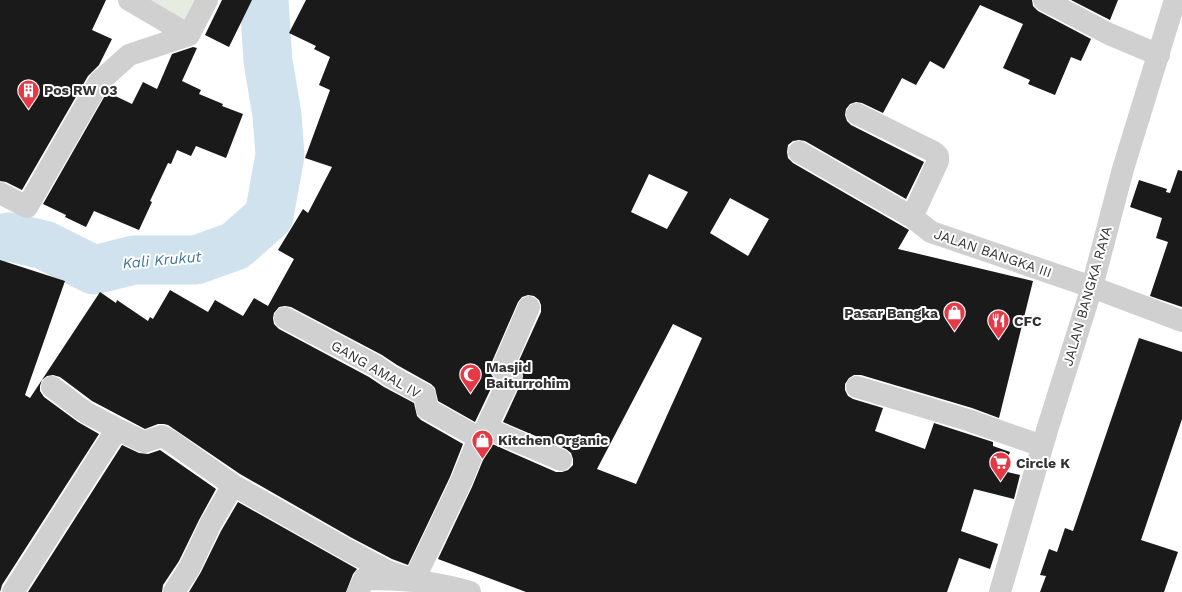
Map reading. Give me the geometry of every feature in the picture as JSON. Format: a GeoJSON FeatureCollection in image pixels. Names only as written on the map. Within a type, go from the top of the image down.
{"type":"FeatureCollection","features":[{"type":"Feature","properties":{"kind":"street"},"geometry":{"type":"LineString","coordinates":[[129,0],[189,35]]}},
{"type":"Feature","properties":{"kind":"street"},"geometry":{"type":"LineString","coordinates":[[0,193],[27,208],[99,82],[129,55],[189,35],[207,0]]}},
{"type":"Feature","properties":{"kind":"street"},"geometry":{"type":"LineString","coordinates":[[1044,0],[1108,34],[1159,55]]}},
{"type":"Feature","properties":{"kind":"street","name":"JALAN BANGKA RAYA"},"geometry":{"type":"LineString","coordinates":[[1000,592],[1042,446],[1092,287],[1123,170],[1176,0]]}},
{"type":"Feature","properties":{"kind":"street"},"geometry":{"type":"LineString","coordinates":[[858,114],[934,152],[938,156],[938,161],[912,217]]}},
{"type":"Feature","properties":{"kind":"street","name":"JALAN BANGKA III"},"geometry":{"type":"LineString","coordinates":[[799,152],[912,217],[931,232],[1092,287],[1182,321]]}},
{"type":"Feature","properties":{"kind":"street"},"geometry":{"type":"LineString","coordinates":[[414,580],[511,376],[502,369],[530,307]]}},
{"type":"Feature","properties":{"kind":"street","name":"GANG AMAL IV"},"geometry":{"type":"LineString","coordinates":[[285,318],[376,366],[390,376],[425,395],[427,409],[483,433]]}},
{"type":"Feature","properties":{"kind":"street"},"geometry":{"type":"LineString","coordinates":[[52,387],[85,412],[144,442],[162,436],[233,485],[387,571],[414,580]]}},
{"type":"Feature","properties":{"kind":"street"},"geometry":{"type":"LineString","coordinates":[[857,387],[968,420],[1042,446]]}},
{"type":"Feature","properties":{"kind":"street"},"geometry":{"type":"LineString","coordinates":[[13,592],[117,429]]}},
{"type":"Feature","properties":{"kind":"street"},"geometry":{"type":"LineString","coordinates":[[483,433],[561,460]]}},
{"type":"Feature","properties":{"kind":"street"},"geometry":{"type":"LineString","coordinates":[[174,592],[190,568],[210,524],[233,485]]}},
{"type":"Feature","properties":{"kind":"street"},"geometry":{"type":"LineString","coordinates":[[358,592],[364,579],[414,580],[448,585],[470,592]]}},
{"type":"Feature","properties":{"kind":"shaded area"},"geometry":{"type":"Polygon","coordinates":[[[139,0],[199,0],[184,25],[139,0]]]}},
{"type":"Feature","properties":{"kind":"building"},"geometry":{"type":"Polygon","coordinates":[[[0,0],[106,0],[92,30],[112,39],[99,65],[88,76],[22,190],[6,182],[0,181],[0,0]]]}},
{"type":"Feature","properties":{"kind":"building"},"geometry":{"type":"Polygon","coordinates":[[[222,0],[252,0],[229,47],[205,35],[222,0]]]}},
{"type":"Feature","properties":{"kind":"building"},"geometry":{"type":"Polygon","coordinates":[[[306,0],[1032,0],[1033,6],[1038,11],[1091,39],[1081,61],[1071,57],[1055,95],[1028,84],[1030,80],[1003,68],[1023,24],[980,5],[944,69],[930,61],[916,85],[902,78],[883,113],[862,103],[856,102],[850,104],[846,109],[845,115],[847,121],[851,125],[924,162],[906,199],[805,141],[793,141],[788,145],[788,158],[793,163],[909,230],[898,249],[1033,281],[999,418],[972,408],[861,375],[854,375],[849,378],[845,384],[845,390],[848,396],[853,399],[883,408],[875,431],[925,449],[934,423],[993,442],[993,446],[1010,452],[1003,471],[1020,475],[1014,499],[974,489],[961,531],[998,544],[990,569],[959,558],[947,592],[526,592],[438,559],[472,487],[490,443],[556,472],[568,470],[573,465],[571,453],[566,449],[503,422],[522,381],[522,371],[517,365],[541,312],[539,300],[534,296],[528,295],[522,297],[518,302],[491,364],[491,374],[495,380],[475,422],[438,401],[435,388],[431,384],[382,355],[291,307],[279,307],[274,313],[274,324],[279,329],[414,403],[417,416],[421,420],[463,444],[450,477],[408,565],[392,559],[352,538],[240,474],[168,425],[158,424],[145,429],[92,401],[60,377],[53,375],[47,376],[42,380],[40,391],[44,397],[78,422],[99,434],[2,585],[0,592],[0,260],[65,281],[25,395],[30,398],[100,292],[116,303],[117,300],[148,321],[150,317],[153,319],[170,290],[208,312],[215,300],[243,316],[254,298],[268,306],[294,259],[278,250],[303,209],[308,213],[332,167],[305,158],[330,90],[319,85],[330,57],[314,49],[316,46],[289,33],[306,0]],[[649,174],[631,212],[667,229],[688,192],[649,174]],[[730,198],[710,233],[748,256],[769,219],[730,198]],[[673,324],[597,469],[636,484],[702,338],[673,324]]]}},
{"type":"Feature","properties":{"kind":"building"},"geometry":{"type":"Polygon","coordinates":[[[1071,0],[1118,0],[1110,20],[1071,0]]]}},
{"type":"Feature","properties":{"kind":"building"},"geometry":{"type":"Polygon","coordinates":[[[193,47],[197,48],[182,81],[201,90],[199,94],[223,104],[222,106],[243,114],[226,158],[196,146],[191,156],[177,150],[171,164],[168,163],[150,201],[152,202],[139,230],[94,211],[86,227],[43,204],[107,92],[132,104],[143,82],[157,89],[172,54],[193,47]]]}},
{"type":"Feature","properties":{"kind":"building"},"geometry":{"type":"Polygon","coordinates":[[[1178,170],[1182,171],[1182,307],[1150,296],[1168,242],[1156,238],[1162,218],[1130,207],[1139,180],[1167,189],[1166,192],[1170,193],[1178,170]]]}},
{"type":"Feature","properties":{"kind":"building"},"geometry":{"type":"Polygon","coordinates":[[[1139,338],[1182,352],[1182,419],[1141,540],[1178,552],[1164,592],[1040,592],[1046,576],[1040,575],[1049,549],[1057,552],[1065,528],[1073,531],[1139,338]]]}},
{"type":"Feature","properties":{"kind":"building"},"geometry":{"type":"Polygon","coordinates":[[[122,445],[139,453],[148,454],[160,450],[216,489],[179,561],[163,585],[162,592],[28,592],[122,445]]]}},
{"type":"Feature","properties":{"kind":"building"},"geometry":{"type":"Polygon","coordinates":[[[238,502],[357,569],[353,574],[346,592],[189,592],[238,502]]]}},
{"type":"Feature","properties":{"kind":"waterway","name":"Kali Krukut"},"geometry":{"type":"LineString","coordinates":[[0,238],[10,237],[44,245],[94,270],[134,260],[196,260],[235,246],[269,216],[280,155],[277,115],[268,61],[264,0]]}},
{"type":"Feature","properties":{"kind":"place","name":"Pos RW 03"},"geometry":{"type":"Point","coordinates":[28,110]}},
{"type":"Feature","properties":{"kind":"place","name":"Pasar Bangka"},"geometry":{"type":"Point","coordinates":[954,332]}},
{"type":"Feature","properties":{"kind":"place","name":"CFC"},"geometry":{"type":"Point","coordinates":[998,340]}},
{"type":"Feature","properties":{"kind":"place","name":"Masjid Baiturrohim"},"geometry":{"type":"Point","coordinates":[470,394]}},
{"type":"Feature","properties":{"kind":"place","name":"Kitchen Organic"},"geometry":{"type":"Point","coordinates":[483,460]}},
{"type":"Feature","properties":{"kind":"place","name":"Circle K"},"geometry":{"type":"Point","coordinates":[1000,482]}}]}
